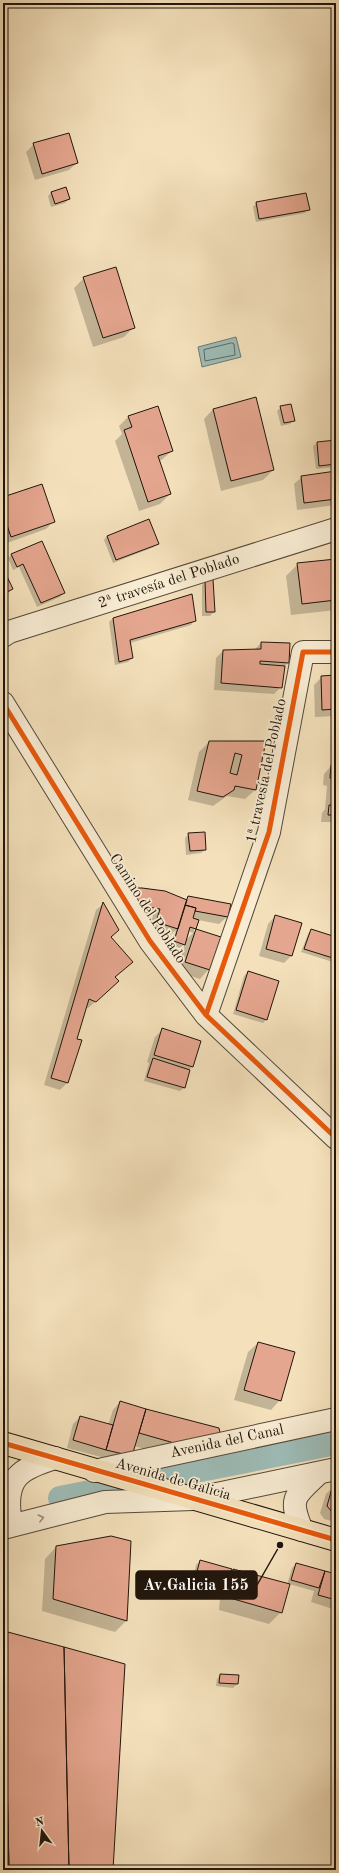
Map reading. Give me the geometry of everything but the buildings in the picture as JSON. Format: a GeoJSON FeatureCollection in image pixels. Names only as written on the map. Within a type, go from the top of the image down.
{"type":"FeatureCollection","features":[{"type":"Feature","properties":{"kind":"main road","name":"Avenida de Galicia"},"geometry":{"type":"LineString","coordinates":[[3,1443],[336,1540]]}},
{"type":"Feature","properties":{"kind":"street","name":"2ª travesía del Poblado"},"geometry":{"type":"LineString","coordinates":[[3,636],[9,632],[336,529]]}},
{"type":"Feature","properties":{"kind":"street","name":"1ª travesía del Poblado"},"geometry":{"type":"LineString","coordinates":[[206,1015],[269,832],[303,652],[336,652]]}},
{"type":"Feature","properties":{"kind":"street","name":"Camino del Poblado"},"geometry":{"type":"LineString","coordinates":[[3,703],[150,941],[206,1015],[336,1138]]}},
{"type":"Feature","properties":{"kind":"street","name":"Avenida del Canal"},"geometry":{"type":"LineString","coordinates":[[104,1473],[336,1419]]}},
{"type":"Feature","properties":{"kind":"street"},"geometry":{"type":"LineString","coordinates":[[55,1458],[27,1468],[17,1476],[10,1487],[8,1504],[10,1526],[105,1502],[193,1499],[328,1471]]}},
{"type":"Feature","properties":{"kind":"street"},"geometry":{"type":"LineString","coordinates":[[302,1530],[294,1512],[296,1494],[328,1471]]}},
{"type":"Feature","properties":{"kind":"water"},"geometry":{"type":"Polygon","coordinates":[[[236,337],[241,357],[202,367],[198,347],[236,337]]]}},
{"type":"Feature","properties":{"kind":"waterway"},"geometry":{"type":"LineString","coordinates":[[60,1498],[336,1443]]}},
{"type":"Feature","properties":{"kind":"cycle path"},"geometry":{"type":"LineString","coordinates":[[206,1015],[269,832],[303,652],[336,652]]}},
{"type":"Feature","properties":{"kind":"cycle path"},"geometry":{"type":"LineString","coordinates":[[3,703],[150,941],[206,1015],[336,1138]]}},
{"type":"Feature","properties":{"kind":"cycle path"},"geometry":{"type":"LineString","coordinates":[[3,1443],[336,1540]]}},
{"type":"Feature","properties":{"kind":"place","name":"Av.Galicia 155"},"geometry":{"type":"Point","coordinates":[280,1545]}}]}
